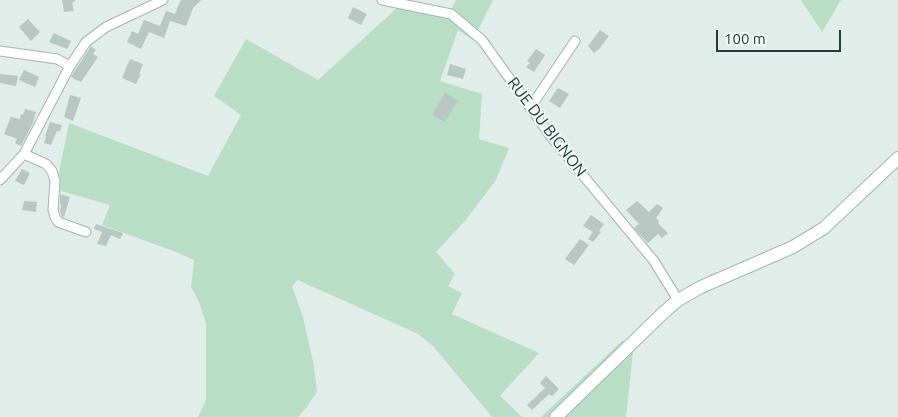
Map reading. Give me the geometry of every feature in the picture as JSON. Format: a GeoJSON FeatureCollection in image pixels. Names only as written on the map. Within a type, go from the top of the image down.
{"type":"FeatureCollection","features":[{"type":"Feature","properties":{"kind":"street"},"geometry":{"type":"LineString","coordinates":[[0,180],[24,154],[70,66],[86,42],[106,27],[163,0]]}},
{"type":"Feature","properties":{"kind":"street","name":"RUE DU BIGNON"},"geometry":{"type":"LineString","coordinates":[[382,0],[450,14],[482,40],[552,138],[654,261],[678,300]]}},
{"type":"Feature","properties":{"kind":"street"},"geometry":{"type":"LineString","coordinates":[[530,108],[575,41]]}},
{"type":"Feature","properties":{"kind":"street"},"geometry":{"type":"LineString","coordinates":[[0,51],[57,59],[70,66]]}},
{"type":"Feature","properties":{"kind":"street"},"geometry":{"type":"LineString","coordinates":[[24,154],[46,164],[52,171],[55,181],[52,210],[58,222],[86,232]]}},
{"type":"Feature","properties":{"kind":"street"},"geometry":{"type":"LineString","coordinates":[[556,417],[678,300],[701,286],[793,247],[824,228],[898,158]]}},
{"type":"Feature","properties":{"kind":"green space"},"geometry":{"type":"Polygon","coordinates":[[[456,0],[493,0],[473,40],[458,30],[440,81],[482,94],[479,139],[509,148],[496,180],[465,221],[436,252],[455,274],[448,286],[462,293],[452,314],[539,353],[500,396],[522,417],[492,417],[433,346],[418,334],[298,280],[292,286],[303,317],[314,366],[317,392],[306,408],[298,417],[198,417],[206,400],[206,323],[199,302],[191,287],[194,260],[102,225],[110,205],[57,190],[69,123],[208,176],[241,115],[214,96],[246,39],[318,80],[398,7],[440,16],[452,8],[456,0]]]}},
{"type":"Feature","properties":{"kind":"green space"},"geometry":{"type":"Polygon","coordinates":[[[801,0],[841,0],[822,32],[801,0]]]}},
{"type":"Feature","properties":{"kind":"green space"},"geometry":{"type":"Polygon","coordinates":[[[623,340],[633,352],[626,417],[541,417],[623,340]]]}},
{"type":"Feature","properties":{"kind":"building"},"geometry":{"type":"Polygon","coordinates":[[[62,0],[76,0],[72,3],[74,11],[63,12],[62,0]]]}},
{"type":"Feature","properties":{"kind":"building"},"geometry":{"type":"Polygon","coordinates":[[[201,0],[193,8],[186,26],[170,21],[164,38],[149,32],[141,49],[127,42],[132,31],[138,34],[144,20],[160,26],[166,11],[175,14],[180,1],[201,0]]]}},
{"type":"Feature","properties":{"kind":"building"},"geometry":{"type":"Polygon","coordinates":[[[353,7],[367,14],[361,25],[348,18],[353,7]]]}},
{"type":"Feature","properties":{"kind":"building"},"geometry":{"type":"Polygon","coordinates":[[[28,19],[40,32],[31,41],[19,27],[28,19]]]}},
{"type":"Feature","properties":{"kind":"building"},"geometry":{"type":"Polygon","coordinates":[[[600,30],[609,36],[594,53],[588,46],[600,30]]]}},
{"type":"Feature","properties":{"kind":"building"},"geometry":{"type":"Polygon","coordinates":[[[54,33],[71,41],[67,49],[49,42],[54,33]]]}},
{"type":"Feature","properties":{"kind":"building"},"geometry":{"type":"Polygon","coordinates":[[[91,46],[96,50],[93,54],[98,57],[81,82],[71,77],[91,46]]]}},
{"type":"Feature","properties":{"kind":"building"},"geometry":{"type":"Polygon","coordinates":[[[536,49],[545,55],[534,72],[526,67],[530,63],[527,61],[536,49]]]}},
{"type":"Feature","properties":{"kind":"building"},"geometry":{"type":"Polygon","coordinates":[[[130,59],[143,64],[136,84],[122,78],[130,59]]]}},
{"type":"Feature","properties":{"kind":"building"},"geometry":{"type":"Polygon","coordinates":[[[450,64],[466,69],[463,79],[447,75],[450,64]]]}},
{"type":"Feature","properties":{"kind":"building"},"geometry":{"type":"Polygon","coordinates":[[[24,70],[39,77],[35,87],[19,80],[24,70]]]}},
{"type":"Feature","properties":{"kind":"building"},"geometry":{"type":"Polygon","coordinates":[[[0,74],[18,76],[16,86],[0,83],[0,74]]]}},
{"type":"Feature","properties":{"kind":"building"},"geometry":{"type":"Polygon","coordinates":[[[558,88],[569,94],[560,108],[549,101],[558,88]]]}},
{"type":"Feature","properties":{"kind":"building"},"geometry":{"type":"Polygon","coordinates":[[[445,93],[458,100],[445,122],[432,115],[445,93]]]}},
{"type":"Feature","properties":{"kind":"building"},"geometry":{"type":"Polygon","coordinates":[[[70,95],[81,98],[73,121],[64,117],[70,95]]]}},
{"type":"Feature","properties":{"kind":"building"},"geometry":{"type":"Polygon","coordinates":[[[25,109],[36,112],[33,123],[21,146],[15,143],[17,139],[4,134],[11,117],[20,119],[25,109]]]}},
{"type":"Feature","properties":{"kind":"building"},"geometry":{"type":"Polygon","coordinates":[[[50,122],[62,125],[51,145],[44,143],[50,122]]]}},
{"type":"Feature","properties":{"kind":"building"},"geometry":{"type":"Polygon","coordinates":[[[22,169],[30,173],[24,185],[15,181],[22,169]]]}},
{"type":"Feature","properties":{"kind":"building"},"geometry":{"type":"Polygon","coordinates":[[[60,194],[70,197],[64,217],[62,217],[60,211],[60,194]]]}},
{"type":"Feature","properties":{"kind":"building"},"geometry":{"type":"Polygon","coordinates":[[[24,201],[37,202],[36,212],[22,210],[24,201]]]}},
{"type":"Feature","properties":{"kind":"building"},"geometry":{"type":"Polygon","coordinates":[[[637,201],[649,212],[657,204],[663,208],[656,218],[659,221],[658,223],[668,233],[662,238],[658,234],[648,243],[634,228],[639,224],[626,210],[637,201]]]}},
{"type":"Feature","properties":{"kind":"building"},"geometry":{"type":"Polygon","coordinates":[[[591,215],[604,224],[599,231],[601,232],[593,242],[588,239],[593,232],[583,226],[591,215]]]}},
{"type":"Feature","properties":{"kind":"building"},"geometry":{"type":"Polygon","coordinates":[[[96,224],[123,233],[120,239],[111,235],[106,246],[97,244],[102,232],[94,229],[96,224]]]}},
{"type":"Feature","properties":{"kind":"building"},"geometry":{"type":"Polygon","coordinates":[[[580,239],[589,245],[574,265],[565,259],[580,239]]]}},
{"type":"Feature","properties":{"kind":"building"},"geometry":{"type":"Polygon","coordinates":[[[546,376],[559,389],[552,396],[549,394],[532,410],[527,405],[545,388],[540,383],[546,376]]]}}]}
